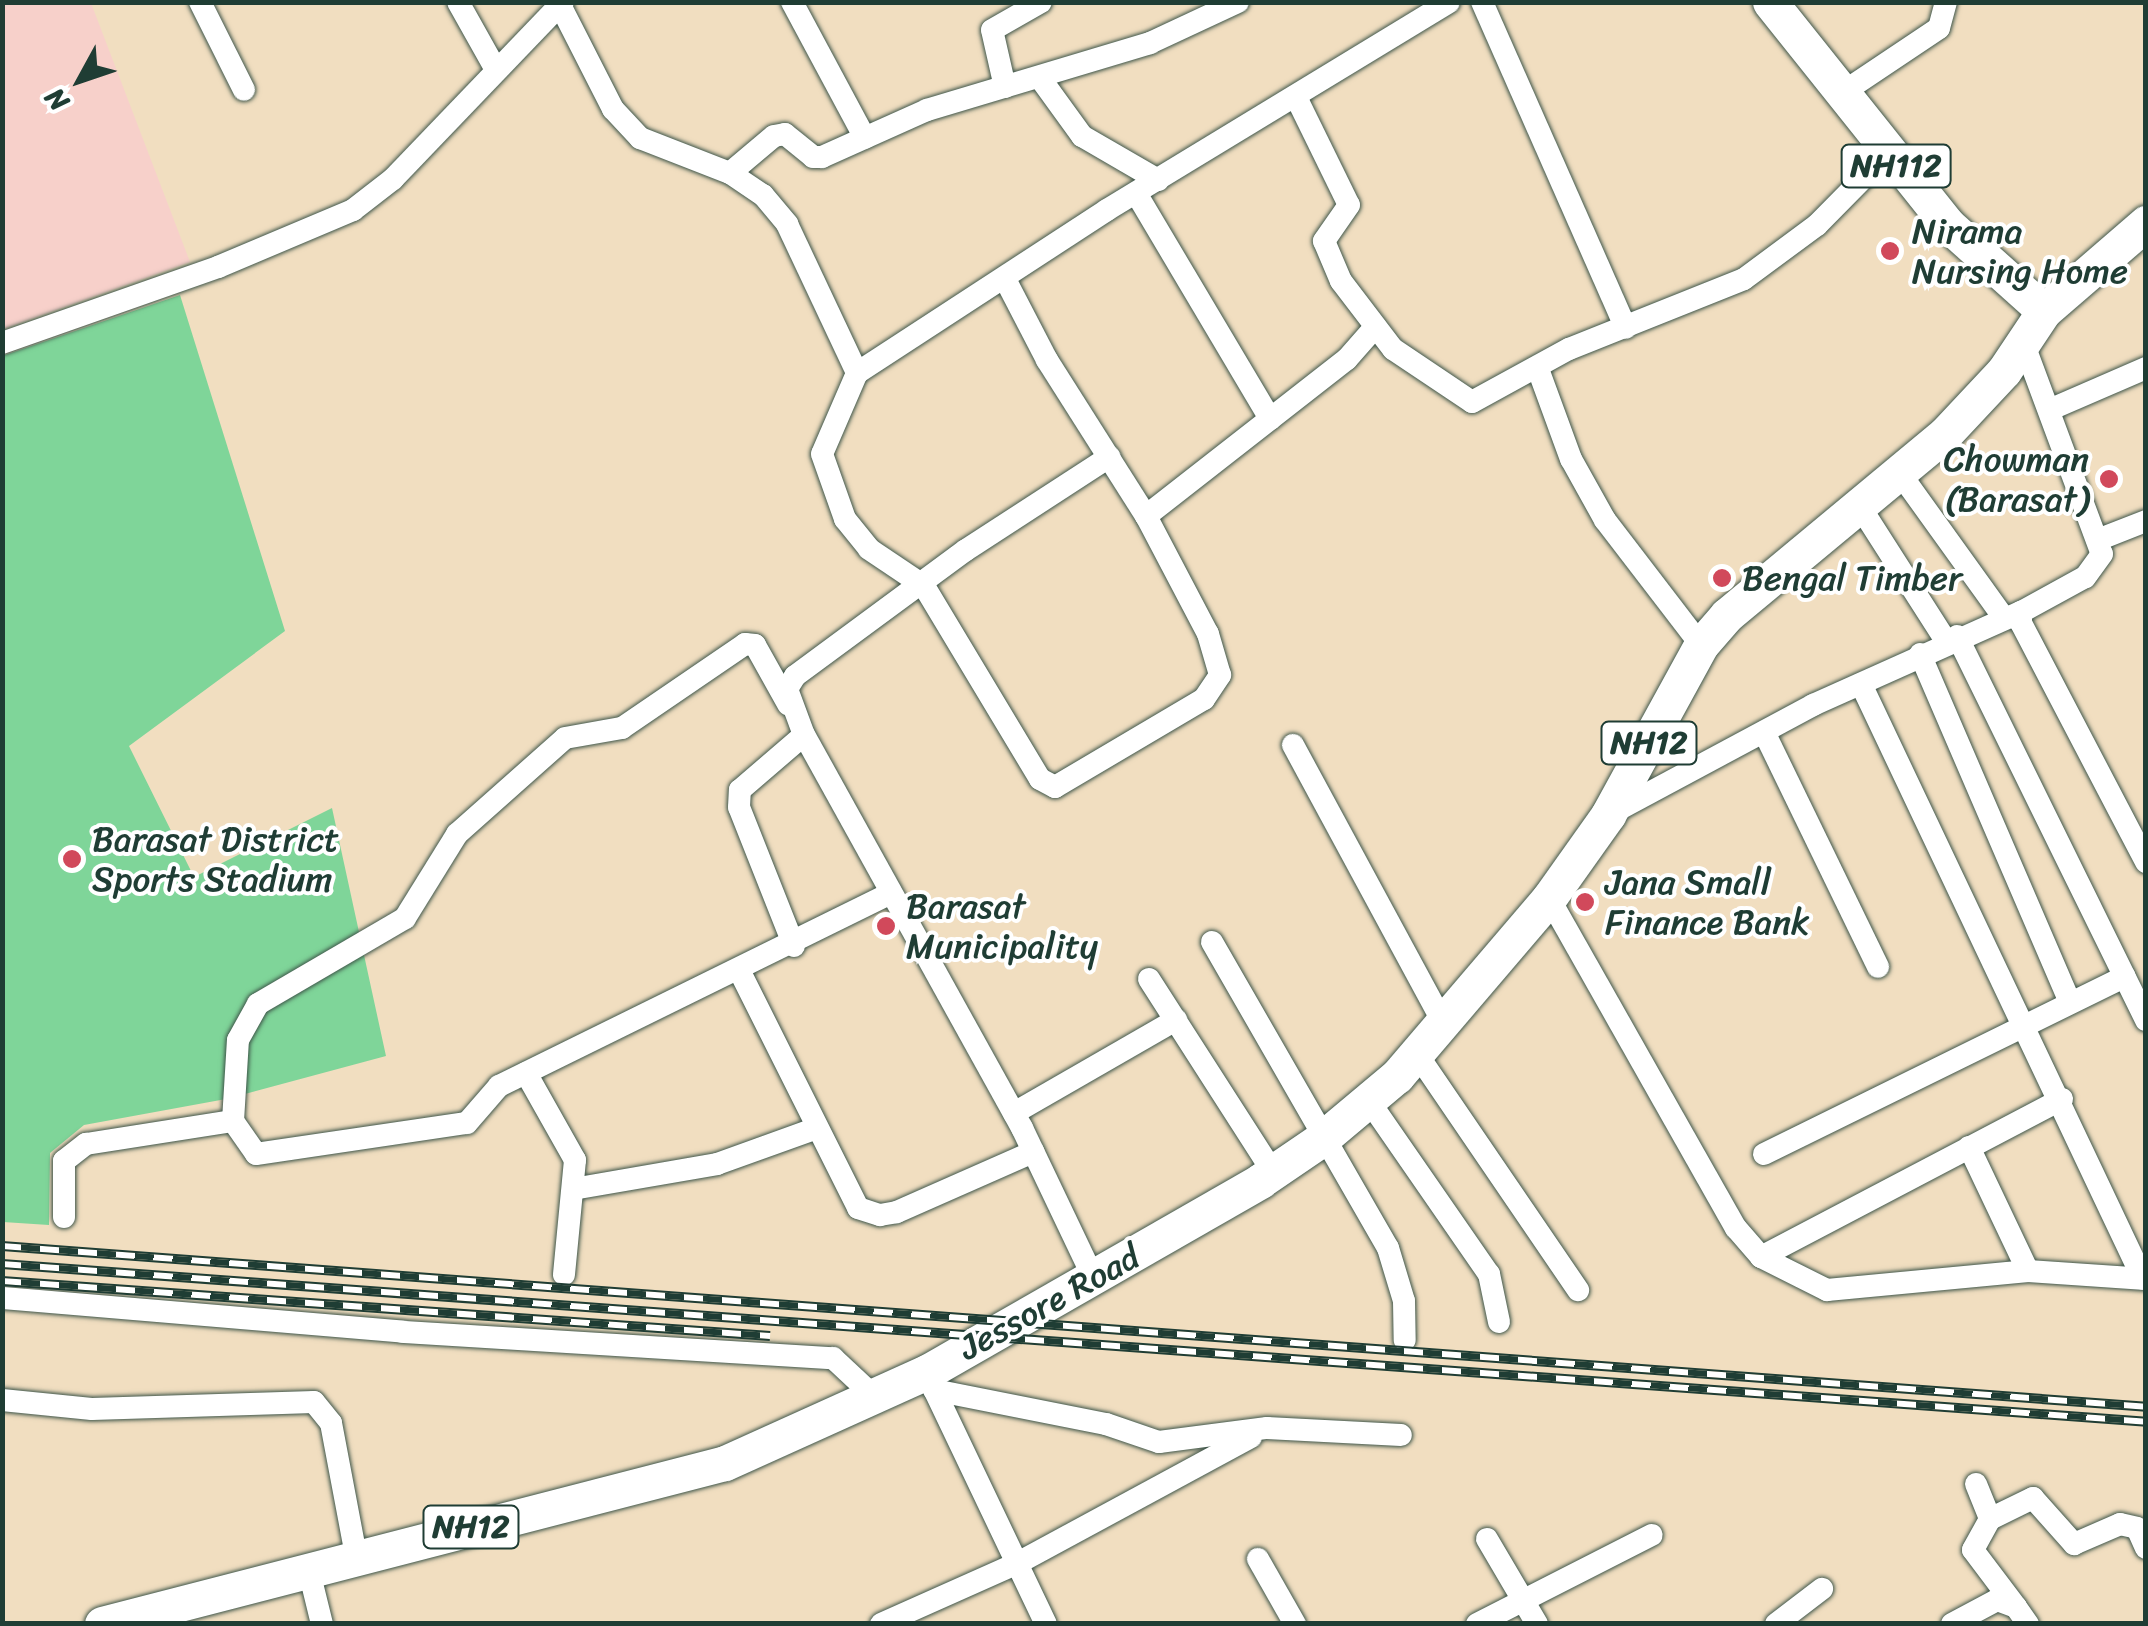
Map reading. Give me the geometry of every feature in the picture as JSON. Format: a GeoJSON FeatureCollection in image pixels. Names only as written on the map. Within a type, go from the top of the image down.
{"type":"FeatureCollection","features":[{"type":"Feature","properties":{"kind":"highway","name":"NH112"},"geometry":{"type":"LineString","coordinates":[[1770,2],[1886,155],[1947,224],[2044,311]]}},
{"type":"Feature","properties":{"kind":"highway","name":"NH12"},"geometry":{"type":"LineString","coordinates":[[1266,1177],[1369,1101],[1417,1054],[1549,898],[1608,815],[1702,645],[1763,582],[1899,472],[1981,398],[2044,311],[2146,223]]}},
{"type":"Feature","properties":{"kind":"highway","name":"Jessore Road"},"geometry":{"type":"LineString","coordinates":[[356,1555],[724,1463],[931,1381],[1007,1321],[1094,1279],[1266,1177]]}},
{"type":"Feature","properties":{"kind":"highway","name":"NH12"},"geometry":{"type":"LineString","coordinates":[[102,1624],[356,1555]]}},
{"type":"Feature","properties":{"kind":"street"},"geometry":{"type":"LineString","coordinates":[[458,2],[495,68]]}},
{"type":"Feature","properties":{"kind":"street"},"geometry":{"type":"LineString","coordinates":[[792,2],[865,138]]}},
{"type":"Feature","properties":{"kind":"street"},"geometry":{"type":"LineString","coordinates":[[1005,87],[992,30],[1042,2]]}},
{"type":"Feature","properties":{"kind":"street"},"geometry":{"type":"LineString","coordinates":[[730,174],[774,136],[785,134],[813,157],[1005,87],[1150,43],[1238,2]]}},
{"type":"Feature","properties":{"kind":"street"},"geometry":{"type":"LineString","coordinates":[[856,373],[1006,280],[1136,192],[1449,2]]}},
{"type":"Feature","properties":{"kind":"street"},"geometry":{"type":"LineString","coordinates":[[1482,2],[1626,328]]}},
{"type":"Feature","properties":{"kind":"street"},"geometry":{"type":"LineString","coordinates":[[1839,95],[1939,28],[1946,2]]}},
{"type":"Feature","properties":{"kind":"street"},"geometry":{"type":"LineString","coordinates":[[203,3],[244,90]]}},
{"type":"Feature","properties":{"kind":"street"},"geometry":{"type":"LineString","coordinates":[[2,342],[218,267],[353,210],[393,179],[495,68],[561,4],[613,109],[640,138],[730,174],[763,195],[787,224],[856,373],[850,397],[830,427],[822,454],[825,478],[845,519],[869,548],[924,586],[1040,779],[1055,787],[1216,687],[1216,654],[1146,516],[1006,280]]}},
{"type":"Feature","properties":{"kind":"street"},"geometry":{"type":"LineString","coordinates":[[1040,78],[1082,136],[1158,180]]}},
{"type":"Feature","properties":{"kind":"street"},"geometry":{"type":"LineString","coordinates":[[1296,97],[1349,205],[1327,228],[1326,253],[1374,327],[1447,391],[1472,402],[1626,328],[1698,302],[1777,258],[1886,155]]}},
{"type":"Feature","properties":{"kind":"street"},"geometry":{"type":"LineString","coordinates":[[1136,192],[1270,419]]}},
{"type":"Feature","properties":{"kind":"street"},"geometry":{"type":"LineString","coordinates":[[1146,516],[1347,359],[1374,327]]}},
{"type":"Feature","properties":{"kind":"street"},"geometry":{"type":"LineString","coordinates":[[1608,815],[1920,654],[2013,615],[2097,568],[2100,540],[2023,342]]}},
{"type":"Feature","properties":{"kind":"street"},"geometry":{"type":"LineString","coordinates":[[1538,368],[1571,459],[1605,520],[1702,645]]}},
{"type":"Feature","properties":{"kind":"street"},"geometry":{"type":"LineString","coordinates":[[2048,410],[2146,368]]}},
{"type":"Feature","properties":{"kind":"street"},"geometry":{"type":"LineString","coordinates":[[790,707],[787,689],[795,676],[924,586],[988,534],[1109,457]]}},
{"type":"Feature","properties":{"kind":"street"},"geometry":{"type":"LineString","coordinates":[[1899,472],[2013,615],[2145,861]]}},
{"type":"Feature","properties":{"kind":"street"},"geometry":{"type":"LineString","coordinates":[[1859,505],[1951,639],[2146,1020]]}},
{"type":"Feature","properties":{"kind":"street"},"geometry":{"type":"LineString","coordinates":[[2100,540],[2146,522]]}},
{"type":"Feature","properties":{"kind":"street"},"geometry":{"type":"LineString","coordinates":[[890,892],[794,946],[498,1086],[468,1123],[256,1154],[233,1121],[238,1040],[258,1004],[405,918],[457,834],[565,738],[622,728],[745,644],[755,645],[1014,1114],[1094,1279]]}},
{"type":"Feature","properties":{"kind":"street"},"geometry":{"type":"LineString","coordinates":[[1920,654],[2070,1002]]}},
{"type":"Feature","properties":{"kind":"street"},"geometry":{"type":"LineString","coordinates":[[1549,898],[1736,1228],[1760,1257],[1827,1290],[2028,1271],[2144,1279],[2062,1098],[1861,684]]}},
{"type":"Feature","properties":{"kind":"street"},"geometry":{"type":"LineString","coordinates":[[1764,732],[1878,967]]}},
{"type":"Feature","properties":{"kind":"street"},"geometry":{"type":"LineString","coordinates":[[794,946],[739,807],[740,790],[804,736]]}},
{"type":"Feature","properties":{"kind":"street"},"geometry":{"type":"LineString","coordinates":[[1293,745],[1444,1024]]}},
{"type":"Feature","properties":{"kind":"street"},"geometry":{"type":"LineString","coordinates":[[1212,942],[1393,1260],[1405,1340]]}},
{"type":"Feature","properties":{"kind":"street"},"geometry":{"type":"LineString","coordinates":[[739,970],[858,1208],[880,1216],[1033,1152]]}},
{"type":"Feature","properties":{"kind":"street"},"geometry":{"type":"LineString","coordinates":[[1764,1154],[2125,976]]}},
{"type":"Feature","properties":{"kind":"street"},"geometry":{"type":"LineString","coordinates":[[1150,979],[1266,1177]]}},
{"type":"Feature","properties":{"kind":"street"},"geometry":{"type":"LineString","coordinates":[[1014,1114],[1176,1020]]}},
{"type":"Feature","properties":{"kind":"street"},"geometry":{"type":"LineString","coordinates":[[1417,1054],[1578,1290]]}},
{"type":"Feature","properties":{"kind":"street"},"geometry":{"type":"LineString","coordinates":[[526,1073],[569,1141],[573,1189],[564,1274]]}},
{"type":"Feature","properties":{"kind":"street"},"geometry":{"type":"LineString","coordinates":[[1760,1257],[2062,1098]]}},
{"type":"Feature","properties":{"kind":"street"},"geometry":{"type":"LineString","coordinates":[[1369,1101],[1490,1274],[1500,1322]]}},
{"type":"Feature","properties":{"kind":"street"},"geometry":{"type":"LineString","coordinates":[[64,1217],[64,1161],[72,1150],[233,1121]]}},
{"type":"Feature","properties":{"kind":"street"},"geometry":{"type":"LineString","coordinates":[[573,1189],[717,1164],[817,1128]]}},
{"type":"Feature","properties":{"kind":"street"},"geometry":{"type":"LineString","coordinates":[[1969,1147],[2028,1271]]}},
{"type":"Feature","properties":{"kind":"street"},"geometry":{"type":"LineString","coordinates":[[2,1298],[403,1332],[833,1358],[878,1399]]}},
{"type":"Feature","properties":{"kind":"street"},"geometry":{"type":"LineString","coordinates":[[931,1381],[1106,1424],[1159,1442],[1267,1428],[1402,1435]]}},
{"type":"Feature","properties":{"kind":"street"},"geometry":{"type":"LineString","coordinates":[[931,1381],[1046,1624]]}},
{"type":"Feature","properties":{"kind":"street"},"geometry":{"type":"LineString","coordinates":[[2,1400],[92,1409],[314,1402],[331,1422],[356,1555]]}},
{"type":"Feature","properties":{"kind":"street"},"geometry":{"type":"LineString","coordinates":[[881,1624],[1016,1564],[1267,1428]]}},
{"type":"Feature","properties":{"kind":"street"},"geometry":{"type":"LineString","coordinates":[[1976,1484],[1990,1519]]}},
{"type":"Feature","properties":{"kind":"street"},"geometry":{"type":"LineString","coordinates":[[2022,1615],[1972,1550],[1990,1519],[2033,1498],[2074,1544],[2120,1524],[2137,1528],[2146,1548]]}},
{"type":"Feature","properties":{"kind":"street"},"geometry":{"type":"LineString","coordinates":[[1477,1624],[1652,1534]]}},
{"type":"Feature","properties":{"kind":"street"},"geometry":{"type":"LineString","coordinates":[[1487,1538],[1537,1624]]}},
{"type":"Feature","properties":{"kind":"street"},"geometry":{"type":"LineString","coordinates":[[1258,1559],[1294,1624]]}},
{"type":"Feature","properties":{"kind":"street"},"geometry":{"type":"LineString","coordinates":[[308,1567],[322,1624]]}},
{"type":"Feature","properties":{"kind":"street"},"geometry":{"type":"LineString","coordinates":[[1776,1624],[1822,1589]]}},
{"type":"Feature","properties":{"kind":"street"},"geometry":{"type":"LineString","coordinates":[[1952,1624],[1997,1600],[2022,1615]]}},
{"type":"Feature","properties":{"kind":"shaded area"},"geometry":{"type":"Polygon","coordinates":[[[3,2],[91,3],[190,262],[3,329],[3,2]]]}},
{"type":"Feature","properties":{"kind":"green space"},"geometry":{"type":"Polygon","coordinates":[[[180,295],[285,631],[129,746],[194,877],[332,808],[386,1056],[226,1099],[84,1125],[50,1153],[49,1225],[3,1222],[2,356],[180,295]]]}},
{"type":"Feature","properties":{"kind":"railway"},"geometry":{"type":"LineString","coordinates":[[2,1246],[2146,1407]]}},
{"type":"Feature","properties":{"kind":"railway"},"geometry":{"type":"LineString","coordinates":[[2,1264],[2146,1422]]}},
{"type":"Feature","properties":{"kind":"railway"},"geometry":{"type":"LineString","coordinates":[[2,1281],[770,1336]]}},
{"type":"Feature","properties":{"kind":"place","name":"Nirama Nursing Home"},"geometry":{"type":"Point","coordinates":[1890,251]}},
{"type":"Feature","properties":{"kind":"place","name":"Chowman (Barasat)"},"geometry":{"type":"Point","coordinates":[2109,479]}},
{"type":"Feature","properties":{"kind":"place","name":"Bengal Timber"},"geometry":{"type":"Point","coordinates":[1722,578]}},
{"type":"Feature","properties":{"kind":"place","name":"Barasat District Sports Stadium"},"geometry":{"type":"Point","coordinates":[72,859]}},
{"type":"Feature","properties":{"kind":"place","name":"Jana Small Finance Bank"},"geometry":{"type":"Point","coordinates":[1585,902]}},
{"type":"Feature","properties":{"kind":"place","name":"Barasat Municipality"},"geometry":{"type":"Point","coordinates":[886,926]}}]}
